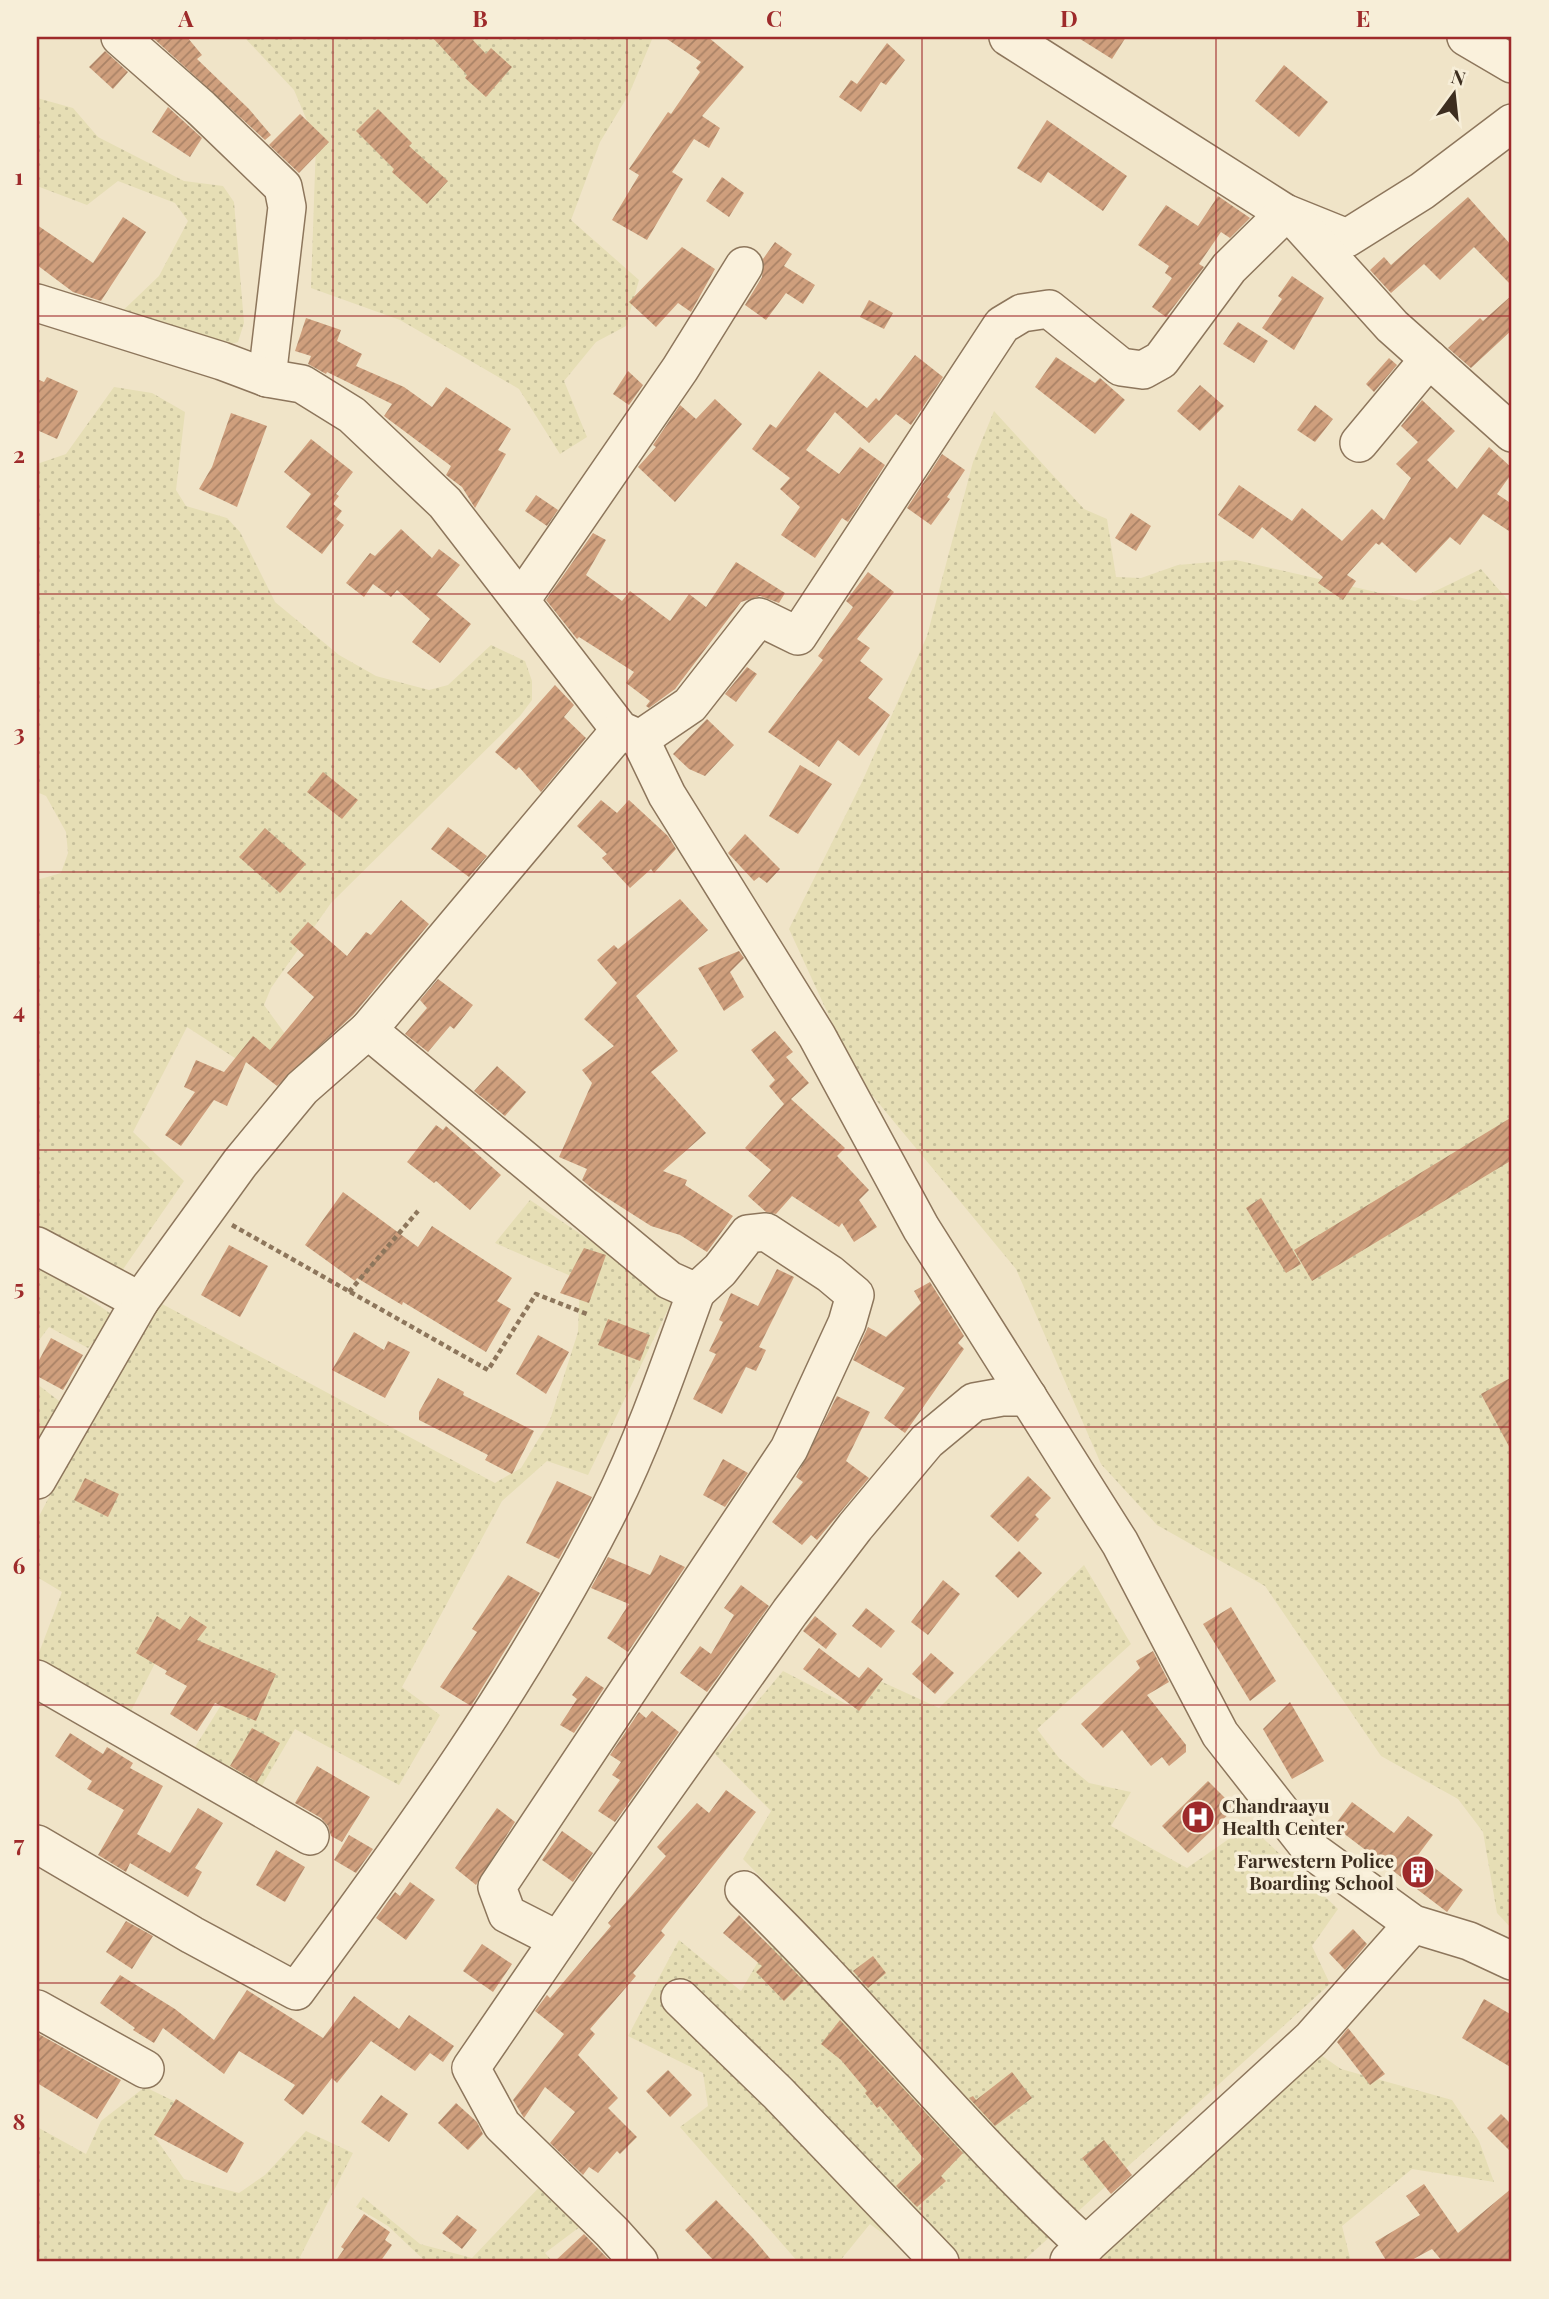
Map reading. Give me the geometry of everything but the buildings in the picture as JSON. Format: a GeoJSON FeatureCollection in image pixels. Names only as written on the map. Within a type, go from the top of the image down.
{"type":"FeatureCollection","features":[{"type":"Feature","properties":{"kind":"street"},"geometry":{"type":"LineString","coordinates":[[120,37],[201,108],[283,187],[287,207],[267,378]]}},
{"type":"Feature","properties":{"kind":"street"},"geometry":{"type":"LineString","coordinates":[[1008,37],[1290,215],[1347,238],[1422,191],[1512,123]]}},
{"type":"Feature","properties":{"kind":"street"},"geometry":{"type":"LineString","coordinates":[[1466,37],[1512,64]]}},
{"type":"Feature","properties":{"kind":"street"},"geometry":{"type":"LineString","coordinates":[[1290,215],[1392,326],[1512,432]]}},
{"type":"Feature","properties":{"kind":"street"},"geometry":{"type":"LineString","coordinates":[[42,1461],[140,1301],[240,1163],[302,1088],[368,1030],[630,734],[690,705],[759,617],[797,636],[1002,325],[1022,313],[1049,309],[1121,367],[1143,370],[1161,360],[1229,268],[1290,215]]}},
{"type":"Feature","properties":{"kind":"street"},"geometry":{"type":"LineString","coordinates":[[522,600],[680,369],[744,266]]}},
{"type":"Feature","properties":{"kind":"street"},"geometry":{"type":"LineString","coordinates":[[37,303],[267,378],[302,384],[352,415],[446,503],[630,734],[817,1036],[921,1228],[1120,1543],[1220,1734],[1311,1850],[1413,1924],[1469,1941],[1512,1961]]}},
{"type":"Feature","properties":{"kind":"street"},"geometry":{"type":"LineString","coordinates":[[1359,443],[1429,359]]}},
{"type":"Feature","properties":{"kind":"street"},"geometry":{"type":"LineString","coordinates":[[368,1030],[668,1280],[696,1293]]}},
{"type":"Feature","properties":{"kind":"street"},"geometry":{"type":"LineString","coordinates":[[37,1844],[192,1935],[296,1991],[379,1880],[513,1684],[610,1507],[696,1293],[720,1270],[748,1234],[766,1232],[830,1274],[855,1295],[848,1323],[789,1449],[496,1887],[507,1914],[558,1940]]}},
{"type":"Feature","properties":{"kind":"street"},"geometry":{"type":"LineString","coordinates":[[37,1247],[140,1301]]}},
{"type":"Feature","properties":{"kind":"street"},"geometry":{"type":"LineString","coordinates":[[639,2262],[612,2232],[502,2125],[471,2068],[790,1612],[927,1441],[974,1402],[1002,1397],[1028,1397]]}},
{"type":"Feature","properties":{"kind":"street"},"geometry":{"type":"LineString","coordinates":[[37,1679],[310,1836]]}},
{"type":"Feature","properties":{"kind":"street"},"geometry":{"type":"LineString","coordinates":[[744,1891],[802,1947],[1036,2200],[1077,2254],[1311,2039],[1413,1924]]}},
{"type":"Feature","properties":{"kind":"street"},"geometry":{"type":"LineString","coordinates":[[680,1998],[778,2093],[940,2262]]}},
{"type":"Feature","properties":{"kind":"street"},"geometry":{"type":"LineString","coordinates":[[37,2009],[145,2069]]}},
{"type":"Feature","properties":{"kind":"path"},"geometry":{"type":"LineString","coordinates":[[206,1211],[488,1370],[536,1294],[587,1314]]}},
{"type":"Feature","properties":{"kind":"path"},"geometry":{"type":"LineString","coordinates":[[349,1292],[418,1211]]}},
{"type":"Feature","properties":{"kind":"shaded area"},"geometry":{"type":"Polygon","coordinates":[[[244,37],[653,37],[629,94],[600,142],[571,220],[639,280],[626,326],[596,342],[564,381],[587,437],[560,454],[519,389],[400,320],[311,288],[316,142],[294,90],[244,37]]]}},
{"type":"Feature","properties":{"kind":"shaded area"},"geometry":{"type":"Polygon","coordinates":[[[37,98],[73,108],[98,137],[184,181],[223,186],[234,202],[244,323],[238,342],[218,348],[111,322],[159,276],[188,221],[175,203],[118,181],[87,205],[37,186],[37,98]]]}},
{"type":"Feature","properties":{"kind":"shaded area"},"geometry":{"type":"Polygon","coordinates":[[[114,387],[152,393],[185,412],[176,490],[186,506],[227,518],[240,532],[275,602],[339,655],[376,676],[429,690],[448,685],[491,645],[525,661],[532,681],[532,700],[520,716],[331,903],[271,988],[264,1005],[299,1053],[286,1069],[241,1062],[187,1027],[133,1132],[184,1181],[117,1278],[37,1228],[37,1166],[40,1162],[37,1151],[37,1033],[40,1019],[37,1009],[37,880],[61,873],[68,853],[66,832],[46,796],[37,792],[37,464],[66,454],[114,387]]]}},
{"type":"Feature","properties":{"kind":"shaded area"},"geometry":{"type":"Polygon","coordinates":[[[994,411],[1084,509],[1107,519],[1116,577],[1141,578],[1178,565],[1236,560],[1415,601],[1481,569],[1512,605],[1512,1929],[1497,1913],[1483,1832],[1458,1799],[1381,1756],[1265,1586],[1157,1525],[1101,1464],[1016,1269],[857,1077],[789,929],[862,782],[927,636],[973,462],[994,411]]]}},
{"type":"Feature","properties":{"kind":"shaded area"},"geometry":{"type":"Polygon","coordinates":[[[530,1200],[674,1297],[588,1475],[547,1461],[502,1501],[402,1687],[440,1715],[399,1785],[295,1729],[260,1789],[192,1752],[231,1689],[161,1651],[130,1713],[37,1658],[62,1592],[37,1577],[37,1520],[153,1299],[495,1483],[521,1468],[550,1420],[578,1332],[580,1280],[495,1243],[530,1200]]]}},
{"type":"Feature","properties":{"kind":"shaded area"},"geometry":{"type":"Polygon","coordinates":[[[41,1267],[116,1317],[88,1348],[49,1327],[37,1343],[37,1275],[41,1267]]]}},
{"type":"Feature","properties":{"kind":"shaded area"},"geometry":{"type":"Polygon","coordinates":[[[37,1384],[63,1404],[37,1441],[37,1384]]]}},
{"type":"Feature","properties":{"kind":"shaded area"},"geometry":{"type":"Polygon","coordinates":[[[1084,1565],[1131,1644],[1037,1729],[1059,1758],[1089,1783],[1131,1792],[1111,1826],[1187,1868],[1249,1825],[1338,1909],[1312,1946],[1330,1984],[1022,2262],[921,2262],[870,2224],[839,2262],[798,2262],[680,2127],[708,2106],[703,2073],[628,2036],[679,1940],[741,1991],[790,1907],[743,1859],[771,1811],[714,1753],[783,1671],[858,1710],[878,1680],[939,1708],[1084,1565]]]}},
{"type":"Feature","properties":{"kind":"shaded area"},"geometry":{"type":"Polygon","coordinates":[[[1315,2051],[1341,2069],[1452,2100],[1479,2141],[1494,2182],[1412,2169],[1342,2226],[1351,2262],[1094,2262],[1315,2051]]]}},
{"type":"Feature","properties":{"kind":"shaded area"},"geometry":{"type":"Polygon","coordinates":[[[145,2087],[184,2106],[154,2136],[184,2179],[239,2193],[265,2175],[306,2131],[353,2153],[300,2257],[303,2262],[37,2262],[37,2127],[86,2154],[101,2121],[145,2087]]]}},
{"type":"Feature","properties":{"kind":"shaded area"},"geometry":{"type":"Polygon","coordinates":[[[546,2180],[589,2220],[545,2253],[553,2262],[426,2262],[388,2226],[356,2207],[363,2197],[420,2244],[472,2258],[546,2180]]]}},
{"type":"Feature","properties":{"kind":"place","name":"Chandraayu Health Center"},"geometry":{"type":"Point","coordinates":[1198,1817]}},
{"type":"Feature","properties":{"kind":"place","name":"Farwestern Police Boarding School"},"geometry":{"type":"Point","coordinates":[1418,1872]}}]}
